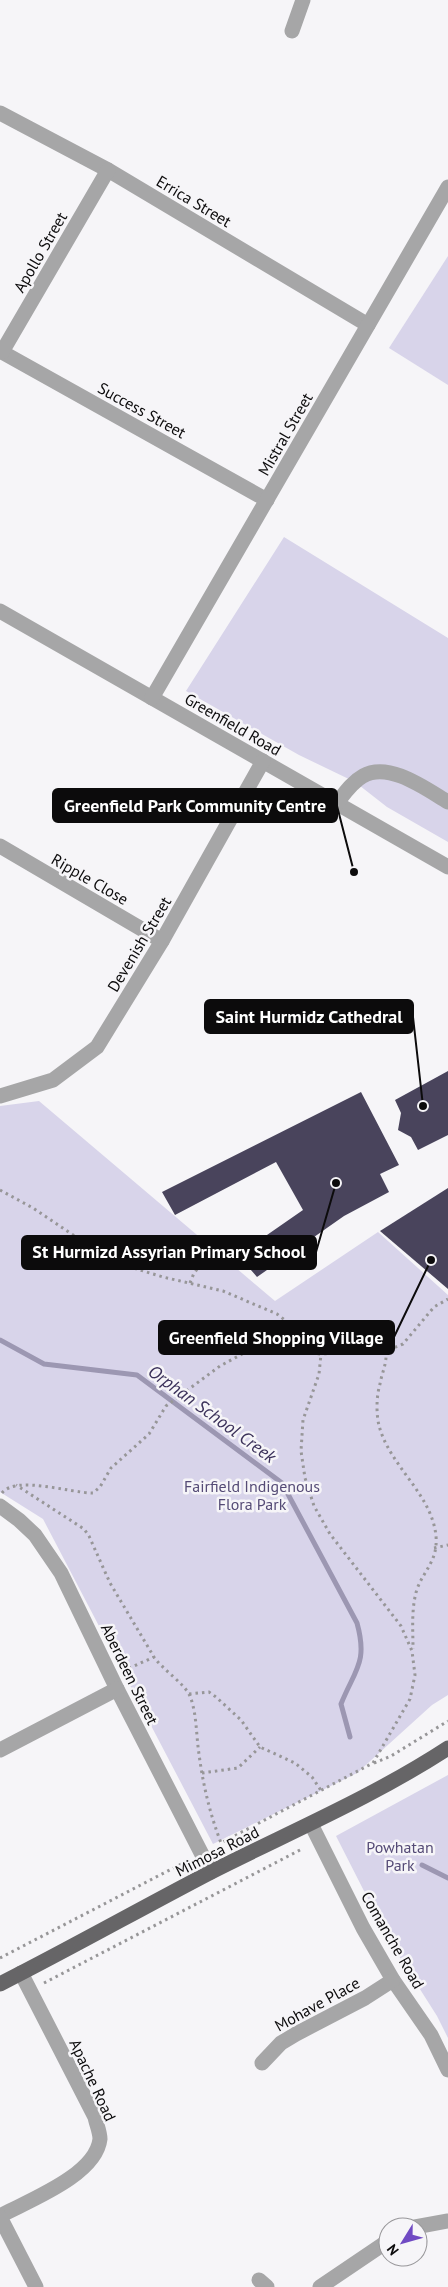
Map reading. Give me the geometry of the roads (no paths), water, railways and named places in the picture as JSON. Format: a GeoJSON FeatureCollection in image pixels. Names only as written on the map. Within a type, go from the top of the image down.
{"type":"FeatureCollection","features":[{"type":"Feature","properties":{"kind":"main road","name":"Mimosa Road"},"geometry":{"type":"LineString","coordinates":[[0,1984],[211,1872],[311,1824],[425,1763],[448,1748]]}},
{"type":"Feature","properties":{"kind":"street"},"geometry":{"type":"LineString","coordinates":[[292,31],[303,0]]}},
{"type":"Feature","properties":{"kind":"street","name":"Errica Street"},"geometry":{"type":"LineString","coordinates":[[0,113],[108,170],[368,325]]}},
{"type":"Feature","properties":{"kind":"street","name":"Apollo Street"},"geometry":{"type":"LineString","coordinates":[[1,352],[108,170]]}},
{"type":"Feature","properties":{"kind":"street","name":"Mistral Street"},"geometry":{"type":"LineString","coordinates":[[152,698],[448,187]]}},
{"type":"Feature","properties":{"kind":"street","name":"Success Street"},"geometry":{"type":"LineString","coordinates":[[1,352],[267,500]]}},
{"type":"Feature","properties":{"kind":"street","name":"Greenfield Road"},"geometry":{"type":"LineString","coordinates":[[0,611],[448,867]]}},
{"type":"Feature","properties":{"kind":"street","name":"Devenish Street"},"geometry":{"type":"LineString","coordinates":[[0,1096],[53,1080],[97,1047],[162,941],[262,761]]}},
{"type":"Feature","properties":{"kind":"street"},"geometry":{"type":"LineString","coordinates":[[336,804],[355,782],[364,775],[379,772],[402,775],[448,802]]}},
{"type":"Feature","properties":{"kind":"street","name":"Ripple Close"},"geometry":{"type":"LineString","coordinates":[[0,846],[162,941]]}},
{"type":"Feature","properties":{"kind":"street","name":"Aberdeen Street"},"geometry":{"type":"LineString","coordinates":[[0,1506],[20,1520],[35,1535],[61,1573],[114,1683],[211,1872]]}},
{"type":"Feature","properties":{"kind":"street"},"geometry":{"type":"LineString","coordinates":[[0,1750],[114,1683]]}},
{"type":"Feature","properties":{"kind":"street","name":"Comanche Road"},"geometry":{"type":"LineString","coordinates":[[311,1824],[363,1928],[393,1980],[430,2035],[448,2070]]}},
{"type":"Feature","properties":{"kind":"street","name":"Apache Road"},"geometry":{"type":"LineString","coordinates":[[0,2216],[79,2173],[95,2157],[100,2138],[95,2117],[21,1973]]}},
{"type":"Feature","properties":{"kind":"street","name":"Mohave Place"},"geometry":{"type":"LineString","coordinates":[[262,2063],[281,2043],[365,1998],[393,1980]]}},
{"type":"Feature","properties":{"kind":"street"},"geometry":{"type":"LineString","coordinates":[[0,2216],[36,2287]]}},
{"type":"Feature","properties":{"kind":"street"},"geometry":{"type":"LineString","coordinates":[[428,2225],[448,2221]]}},
{"type":"Feature","properties":{"kind":"street"},"geometry":{"type":"LineString","coordinates":[[320,2287],[378,2249]]}},
{"type":"Feature","properties":{"kind":"waterway","name":"Orphan School Creek"},"geometry":{"type":"LineString","coordinates":[[0,1340],[44,1364],[137,1375],[282,1483],[357,1623],[361,1648],[360,1657],[355,1674],[341,1704],[350,1737]]}},
{"type":"Feature","properties":{"kind":"waterway","name":"Orphan School Creek"},"geometry":{"type":"LineString","coordinates":[[422,1865],[448,1878]]}},
{"type":"Feature","properties":{"kind":"place","name":"Greenfield Park Community Centre"},"geometry":{"type":"Point","coordinates":[354,872]}},
{"type":"Feature","properties":{"kind":"place","name":"Saint Hurmidz Cathedral"},"geometry":{"type":"Point","coordinates":[423,1106]}},
{"type":"Feature","properties":{"kind":"place","name":"St Hurmizd Assyrian Primary School"},"geometry":{"type":"Point","coordinates":[336,1183]}},
{"type":"Feature","properties":{"kind":"place","name":"Greenfield Shopping Village"},"geometry":{"type":"Point","coordinates":[431,1260]}},
{"type":"Feature","properties":{"kind":"park label","name":"Fairfield Indigenous Flora Park"},"geometry":{"type":"Point","coordinates":[252,1495]}},
{"type":"Feature","properties":{"kind":"park label","name":"Powhatan Park"},"geometry":{"type":"Point","coordinates":[400,1856]}}]}
